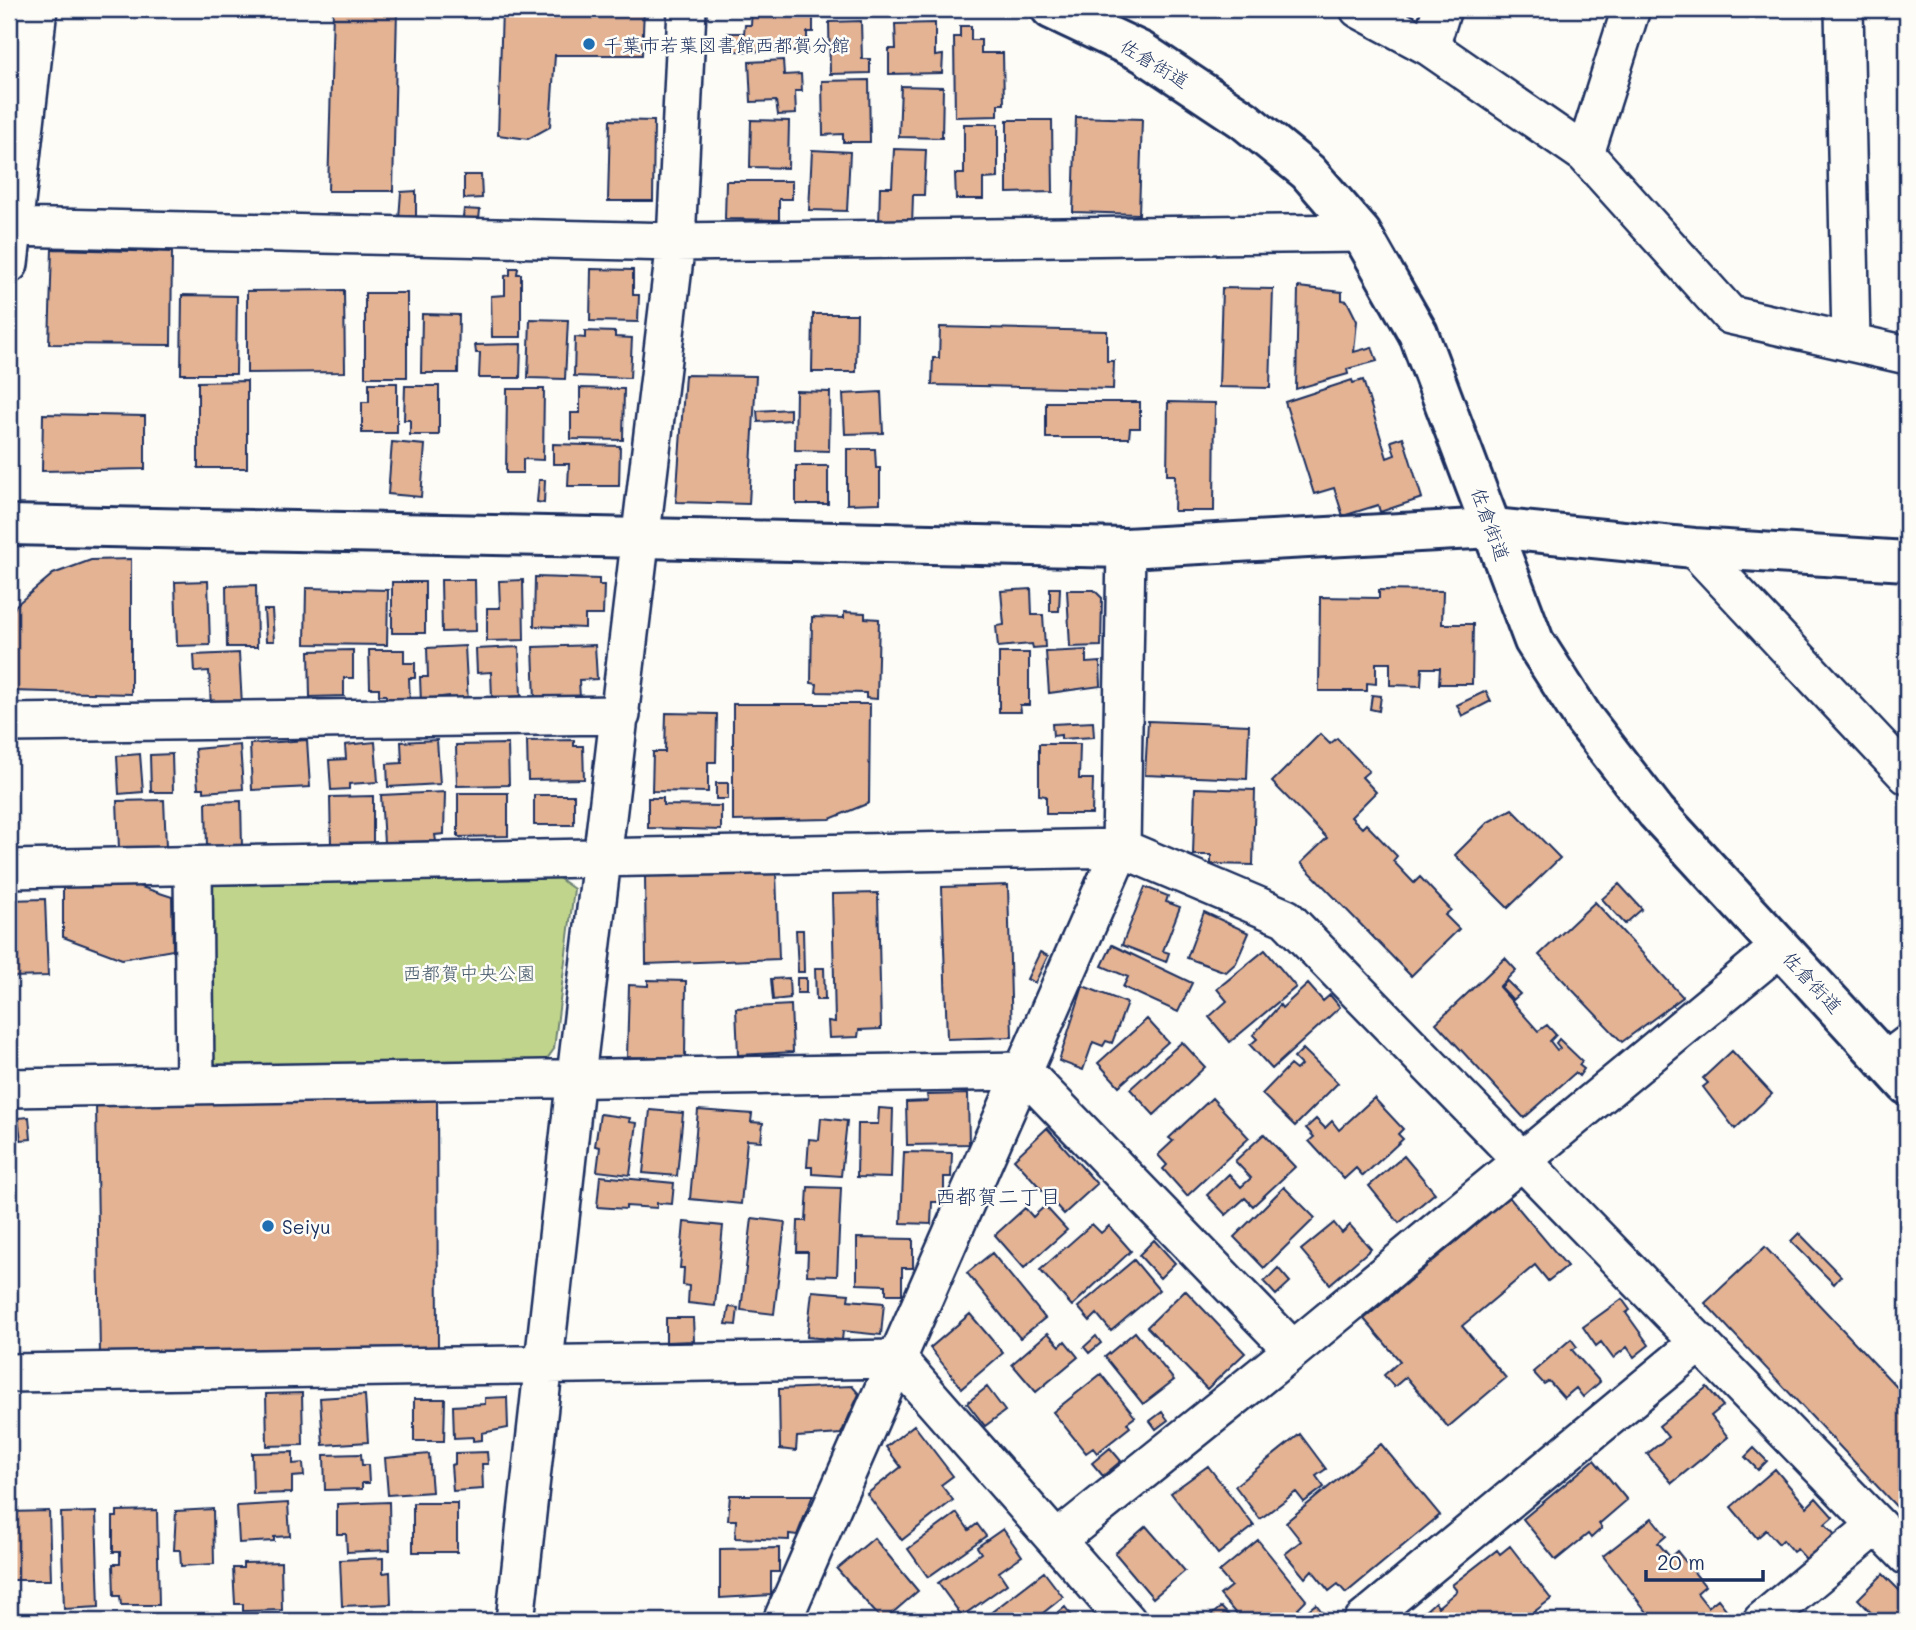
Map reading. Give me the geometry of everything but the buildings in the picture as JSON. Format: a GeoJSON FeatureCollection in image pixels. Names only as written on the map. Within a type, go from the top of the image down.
{"type":"FeatureCollection","features":[{"type":"Feature","properties":{"kind":"street"},"geometry":{"type":"LineString","coordinates":[[38,9],[10,240],[676,242],[1361,233]]}},
{"type":"Feature","properties":{"kind":"street"},"geometry":{"type":"LineString","coordinates":[[515,1621],[576,1076],[676,242],[687,9]]}},
{"type":"Feature","properties":{"kind":"street","name":"佐倉街道"},"geometry":{"type":"LineString","coordinates":[[1051,9],[1142,52],[1244,120],[1308,172],[1361,233],[1419,333],[1534,641],[1584,719],[1656,812],[1780,947],[1900,1063]]}},
{"type":"Feature","properties":{"kind":"street"},"geometry":{"type":"LineString","coordinates":[[1359,9],[1430,47],[1585,154],[1730,314],[1907,355]]}},
{"type":"Feature","properties":{"kind":"street"},"geometry":{"type":"LineString","coordinates":[[1430,47],[1442,9]]}},
{"type":"Feature","properties":{"kind":"street"},"geometry":{"type":"LineString","coordinates":[[1585,154],[1631,9]]}},
{"type":"Feature","properties":{"kind":"street"},"geometry":{"type":"LineString","coordinates":[[1844,9],[1851,341]]}},
{"type":"Feature","properties":{"kind":"street"},"geometry":{"type":"LineString","coordinates":[[9,525],[1126,548],[1493,528],[1694,548],[1907,561]]}},
{"type":"Feature","properties":{"kind":"street"},"geometry":{"type":"LineString","coordinates":[[782,1621],[1121,848],[1126,548]]}},
{"type":"Feature","properties":{"kind":"street"},"geometry":{"type":"LineString","coordinates":[[1694,548],[1907,775]]}},
{"type":"Feature","properties":{"kind":"street"},"geometry":{"type":"LineString","coordinates":[[9,723],[621,715]]}},
{"type":"Feature","properties":{"kind":"street"},"geometry":{"type":"LineString","coordinates":[[9,869],[1121,848],[1286,918],[1907,1556]]}},
{"type":"Feature","properties":{"kind":"street"},"geometry":{"type":"LineString","coordinates":[[193,866],[195,1084]]}},
{"type":"Feature","properties":{"kind":"street"},"geometry":{"type":"LineString","coordinates":[[1058,1540],[1293,1350],[1519,1160],[1780,947]]}},
{"type":"Feature","properties":{"kind":"street"},"geometry":{"type":"LineString","coordinates":[[9,1088],[576,1076],[1024,1071],[1293,1350]]}},
{"type":"Feature","properties":{"kind":"street"},"geometry":{"type":"LineString","coordinates":[[1363,1621],[1700,1342]]}},
{"type":"Feature","properties":{"kind":"street"},"geometry":{"type":"LineString","coordinates":[[9,1373],[897,1359],[1127,1621]]}},
{"type":"Feature","properties":{"kind":"street"},"geometry":{"type":"LineString","coordinates":[[1762,1621],[1877,1525]]}},
{"type":"Feature","properties":{"kind":"green space","name":"西都賀中央公園"},"geometry":{"type":"Polygon","coordinates":[[[557,877],[574,889],[554,1049],[544,1063],[217,1068],[204,1050],[203,896],[213,885],[557,877]]]}},
{"type":"Feature","properties":{"kind":"place","name":"千葉市若葉図書館西都賀分館"},"geometry":{"type":"Point","coordinates":[589,44]}},
{"type":"Feature","properties":{"kind":"place","name":"Seiyu"},"geometry":{"type":"Point","coordinates":[268,1226]}},
{"type":"Feature","properties":{"kind":"district","name":"西都賀二丁目"},"geometry":{"type":"Point","coordinates":[998,1195]}}]}
